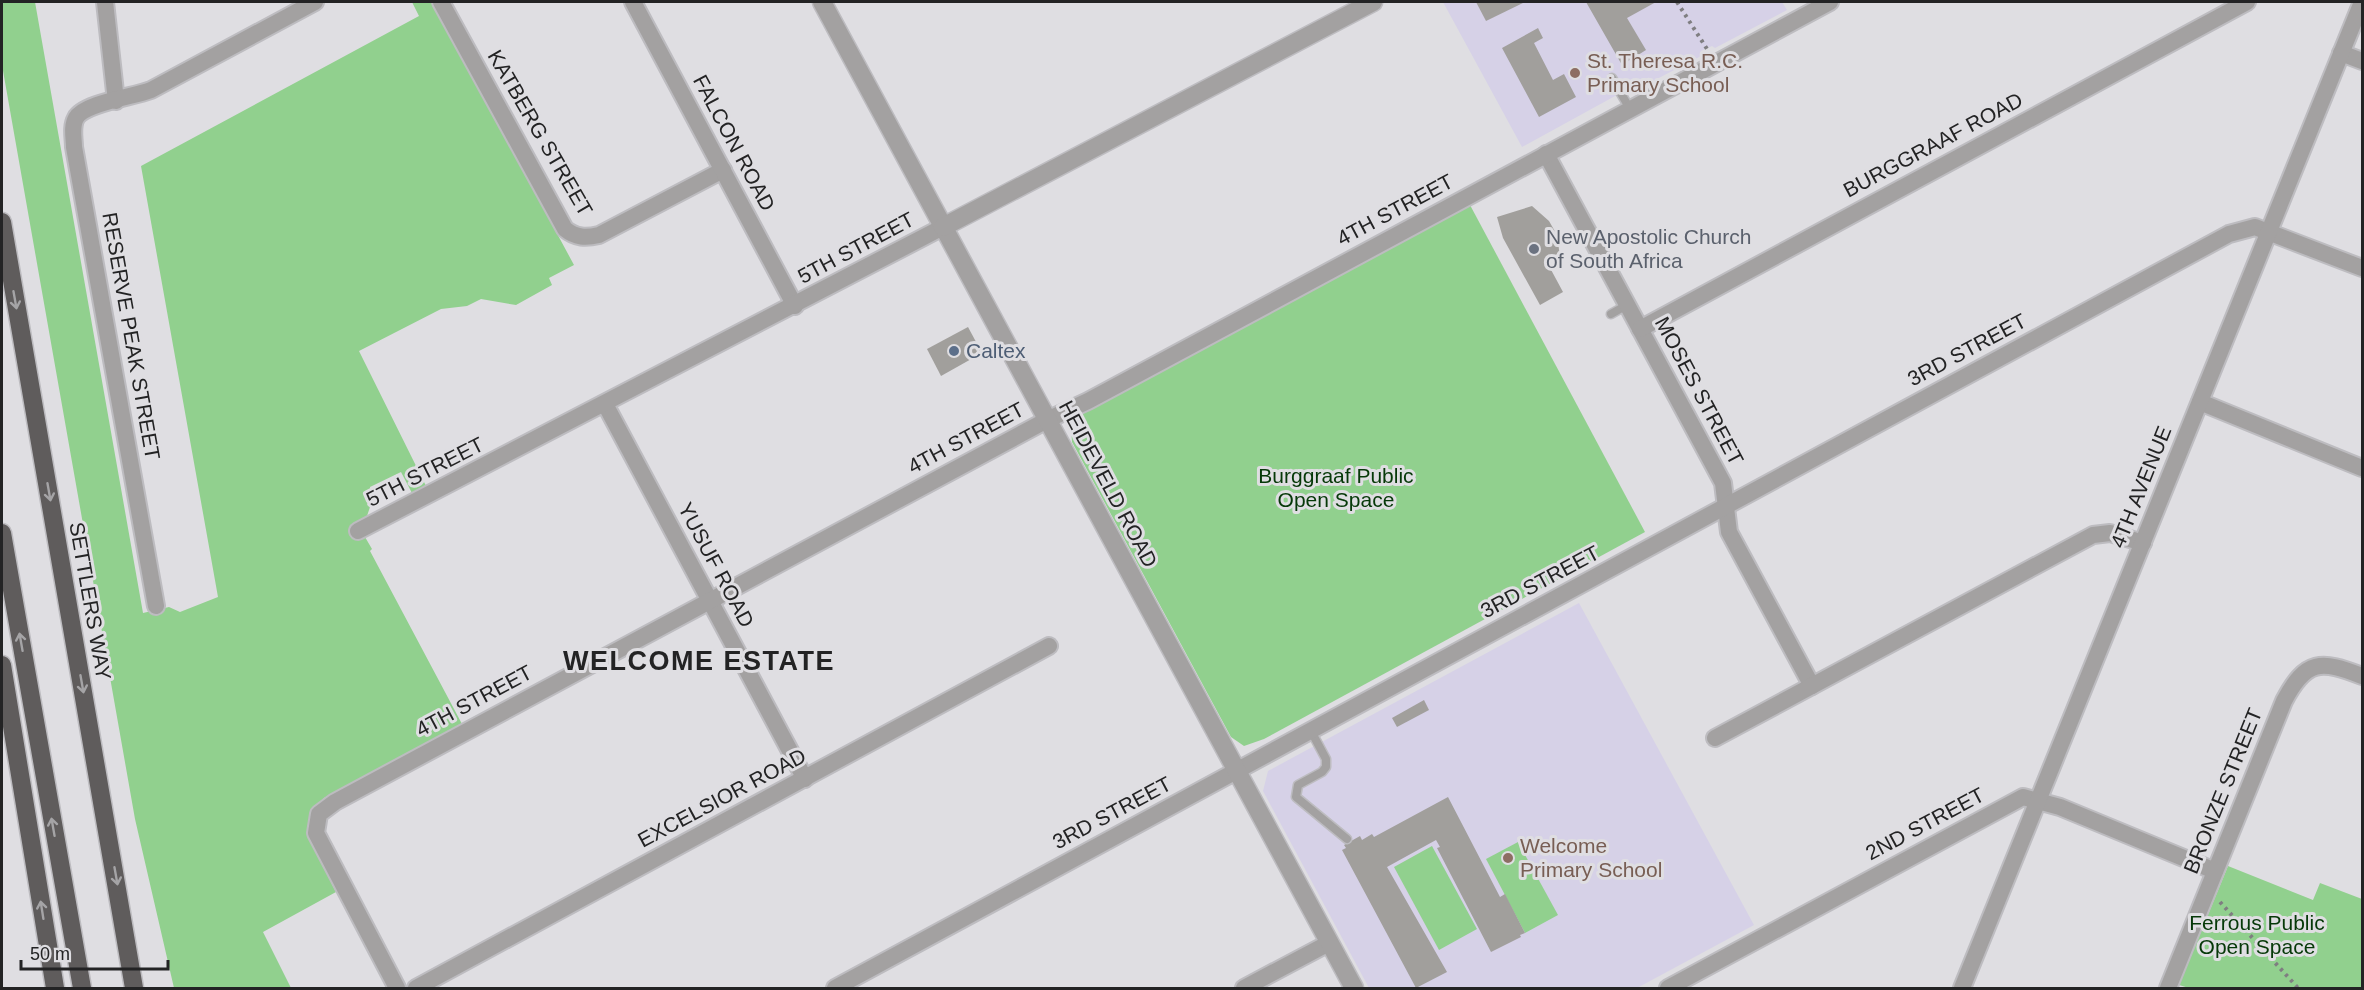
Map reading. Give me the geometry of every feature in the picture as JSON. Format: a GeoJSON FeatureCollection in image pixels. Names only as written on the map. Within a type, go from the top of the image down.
{"type":"FeatureCollection","features":[{"type":"Feature","properties":{"kind":"highway","name":"SETTLERS WAY"},"geometry":{"type":"LineString","coordinates":[[2,222],[134,988]]}},
{"type":"Feature","properties":{"kind":"highway"},"geometry":{"type":"LineString","coordinates":[[2,540],[82,988]]}},
{"type":"Feature","properties":{"kind":"highway"},"geometry":{"type":"LineString","coordinates":[[2,665],[55,988]]}},
{"type":"Feature","properties":{"kind":"highway"},"geometry":{"type":"LineString","coordinates":[[122,910],[142,988]]}},
{"type":"Feature","properties":{"kind":"street"},"geometry":{"type":"LineString","coordinates":[[105,2],[116,101]]}},
{"type":"Feature","properties":{"kind":"street","name":"RESERVE PEAK STREET"},"geometry":{"type":"LineString","coordinates":[[156,606],[74,147],[73,127],[81,112],[90,106],[151,90],[286,8],[315,2]]}},
{"type":"Feature","properties":{"kind":"street","name":"KATBERG STREET"},"geometry":{"type":"LineString","coordinates":[[441,2],[565,229],[571,234],[589,237],[599,235],[723,170]]}},
{"type":"Feature","properties":{"kind":"street","name":"FALCON ROAD"},"geometry":{"type":"LineString","coordinates":[[633,2],[795,306]]}},
{"type":"Feature","properties":{"kind":"street","name":"HEIDEVELD ROAD"},"geometry":{"type":"LineString","coordinates":[[822,2],[1353,988]]}},
{"type":"Feature","properties":{"kind":"street","name":"5TH STREET"},"geometry":{"type":"LineString","coordinates":[[358,531],[795,306],[1373,2]]}},
{"type":"Feature","properties":{"kind":"street","name":"4TH STREET"},"geometry":{"type":"LineString","coordinates":[[397,988],[316,833],[319,814],[334,802],[1047,420],[1088,401],[1830,2]]}},
{"type":"Feature","properties":{"kind":"street","name":"BURGGRAAF ROAD"},"geometry":{"type":"LineString","coordinates":[[1640,329],[2247,2]]}},
{"type":"Feature","properties":{"kind":"street","name":"4TH AVENUE"},"geometry":{"type":"LineString","coordinates":[[1962,988],[2362,2]]}},
{"type":"Feature","properties":{"kind":"street"},"geometry":{"type":"LineString","coordinates":[[2341,53],[2362,61]]}},
{"type":"Feature","properties":{"kind":"street","name":"MOSES STREET"},"geometry":{"type":"LineString","coordinates":[[1546,154],[1724,483],[1729,532],[1812,686]]}},
{"type":"Feature","properties":{"kind":"street","name":"3RD STREET"},"geometry":{"type":"LineString","coordinates":[[835,988],[2229,234],[2256,227],[2269,231]]}},
{"type":"Feature","properties":{"kind":"street"},"geometry":{"type":"LineString","coordinates":[[2269,231],[2362,268]]}},
{"type":"Feature","properties":{"kind":"street"},"geometry":{"type":"LineString","coordinates":[[2200,402],[2362,468]]}},
{"type":"Feature","properties":{"kind":"street","name":"YUSUF ROAD"},"geometry":{"type":"LineString","coordinates":[[604,404],[805,779]]}},
{"type":"Feature","properties":{"kind":"street"},"geometry":{"type":"LineString","coordinates":[[1715,738],[2093,535],[2109,533],[2143,543]]}},
{"type":"Feature","properties":{"kind":"street","name":"EXCELSIOR ROAD"},"geometry":{"type":"LineString","coordinates":[[416,988],[1049,646]]}},
{"type":"Feature","properties":{"kind":"street","name":"BRONZE STREET"},"geometry":{"type":"LineString","coordinates":[[2168,988],[2284,701],[2294,682],[2314,666],[2330,664],[2362,676]]}},
{"type":"Feature","properties":{"kind":"street","name":"2ND STREET"},"geometry":{"type":"LineString","coordinates":[[1668,988],[2023,797],[2060,807],[2215,871]]}},
{"type":"Feature","properties":{"kind":"street"},"geometry":{"type":"LineString","coordinates":[[1244,988],[1329,942]]}},
{"type":"Feature","properties":{"kind":"lane"},"geometry":{"type":"LineString","coordinates":[[1612,78],[1630,109]]}},
{"type":"Feature","properties":{"kind":"lane"},"geometry":{"type":"LineString","coordinates":[[1611,314],[1627,305]]}},
{"type":"Feature","properties":{"kind":"lane"},"geometry":{"type":"LineString","coordinates":[[1311,731],[1326,759],[1326,767],[1322,772],[1298,785],[1296,797],[1347,839]]}},
{"type":"Feature","properties":{"kind":"path"},"geometry":{"type":"LineString","coordinates":[[1677,2],[1715,64]]}},
{"type":"Feature","properties":{"kind":"path"},"geometry":{"type":"LineString","coordinates":[[2208,889],[2298,988]]}},
{"type":"Feature","properties":{"kind":"shaded area","name":"St. Theresa R.C. Primary School"},"geometry":{"type":"Polygon","coordinates":[[[1443,2],[1782,2],[1787,10],[1715,48],[1712,46],[1701,51],[1701,56],[1632,92],[1626,90],[1522,147],[1443,2]]]}},
{"type":"Feature","properties":{"kind":"shaded area","name":"Welcome Primary School"},"geometry":{"type":"Polygon","coordinates":[[[1579,603],[1754,925],[1637,988],[1369,988],[1263,791],[1268,771],[1579,603]]]}},
{"type":"Feature","properties":{"kind":"green space"},"geometry":{"type":"Polygon","coordinates":[[[2,2],[35,2],[143,613],[169,607],[180,612],[218,597],[141,166],[419,16],[412,2],[432,2],[574,265],[549,278],[552,285],[516,305],[481,299],[467,306],[441,309],[359,351],[427,488],[413,495],[401,472],[370,487],[372,501],[366,519],[353,526],[360,539],[365,537],[372,549],[370,551],[462,724],[324,798],[311,814],[308,837],[336,892],[263,932],[291,988],[174,988],[135,819],[2,65],[2,2]]]}},
{"type":"Feature","properties":{"kind":"green space","name":"Burggraaf Public Open Space"},"geometry":{"type":"Polygon","coordinates":[[[1470,205],[1645,532],[1264,739],[1244,746],[1231,737],[1072,442],[1071,425],[1080,414],[1470,205]]]}},
{"type":"Feature","properties":{"kind":"green space"},"geometry":{"type":"Polygon","coordinates":[[[1518,842],[1558,915],[1525,933],[1486,859],[1518,842]]]}},
{"type":"Feature","properties":{"kind":"green space"},"geometry":{"type":"Polygon","coordinates":[[[1432,846],[1477,929],[1439,950],[1394,867],[1432,846]]]}},
{"type":"Feature","properties":{"kind":"green space","name":"Ferrous Public Open Space"},"geometry":{"type":"Polygon","coordinates":[[[2228,866],[2313,900],[2320,883],[2362,899],[2362,988],[2189,988],[2179,985],[2228,866]]]}},
{"type":"Feature","properties":{"kind":"building"},"geometry":{"type":"Polygon","coordinates":[[[1476,2],[1525,2],[1486,21],[1476,2]]]}},
{"type":"Feature","properties":{"kind":"building"},"geometry":{"type":"Polygon","coordinates":[[[1586,2],[1656,2],[1627,18],[1646,50],[1622,65],[1586,2]]]}},
{"type":"Feature","properties":{"kind":"building"},"geometry":{"type":"Polygon","coordinates":[[[1538,28],[1543,38],[1534,43],[1553,80],[1564,74],[1576,97],[1539,117],[1502,48],[1538,28]]]}},
{"type":"Feature","properties":{"kind":"building","name":"New Apostolic Church of South Africa"},"geometry":{"type":"Polygon","coordinates":[[[1532,206],[1549,221],[1557,235],[1555,236],[1560,257],[1549,266],[1563,292],[1540,305],[1503,238],[1497,217],[1532,206]]]}},
{"type":"Feature","properties":{"kind":"building","name":"Caltex"},"geometry":{"type":"Polygon","coordinates":[[[968,327],[982,353],[941,376],[927,349],[968,327]]]}},
{"type":"Feature","properties":{"kind":"building"},"geometry":{"type":"Polygon","coordinates":[[[1424,700],[1429,710],[1397,727],[1392,718],[1424,700]]]}},
{"type":"Feature","properties":{"kind":"building"},"geometry":{"type":"Polygon","coordinates":[[[1448,797],[1500,897],[1505,894],[1525,933],[1491,952],[1437,848],[1440,847],[1436,840],[1387,867],[1447,972],[1416,988],[1342,850],[1346,848],[1344,845],[1360,836],[1362,840],[1372,834],[1374,837],[1448,797]]]}},
{"type":"Feature","properties":{"kind":"place","name":"St. Theresa R.C. Primary School"},"geometry":{"type":"Point","coordinates":[1575,73]}},
{"type":"Feature","properties":{"kind":"place","name":"New Apostolic Church of South Africa"},"geometry":{"type":"Point","coordinates":[1534,249]}},
{"type":"Feature","properties":{"kind":"place","name":"Caltex"},"geometry":{"type":"Point","coordinates":[954,351]}},
{"type":"Feature","properties":{"kind":"place","name":"Welcome Primary School"},"geometry":{"type":"Point","coordinates":[1508,858]}},
{"type":"Feature","properties":{"kind":"district","name":"WELCOME ESTATE"},"geometry":{"type":"Point","coordinates":[699,661]}}]}
